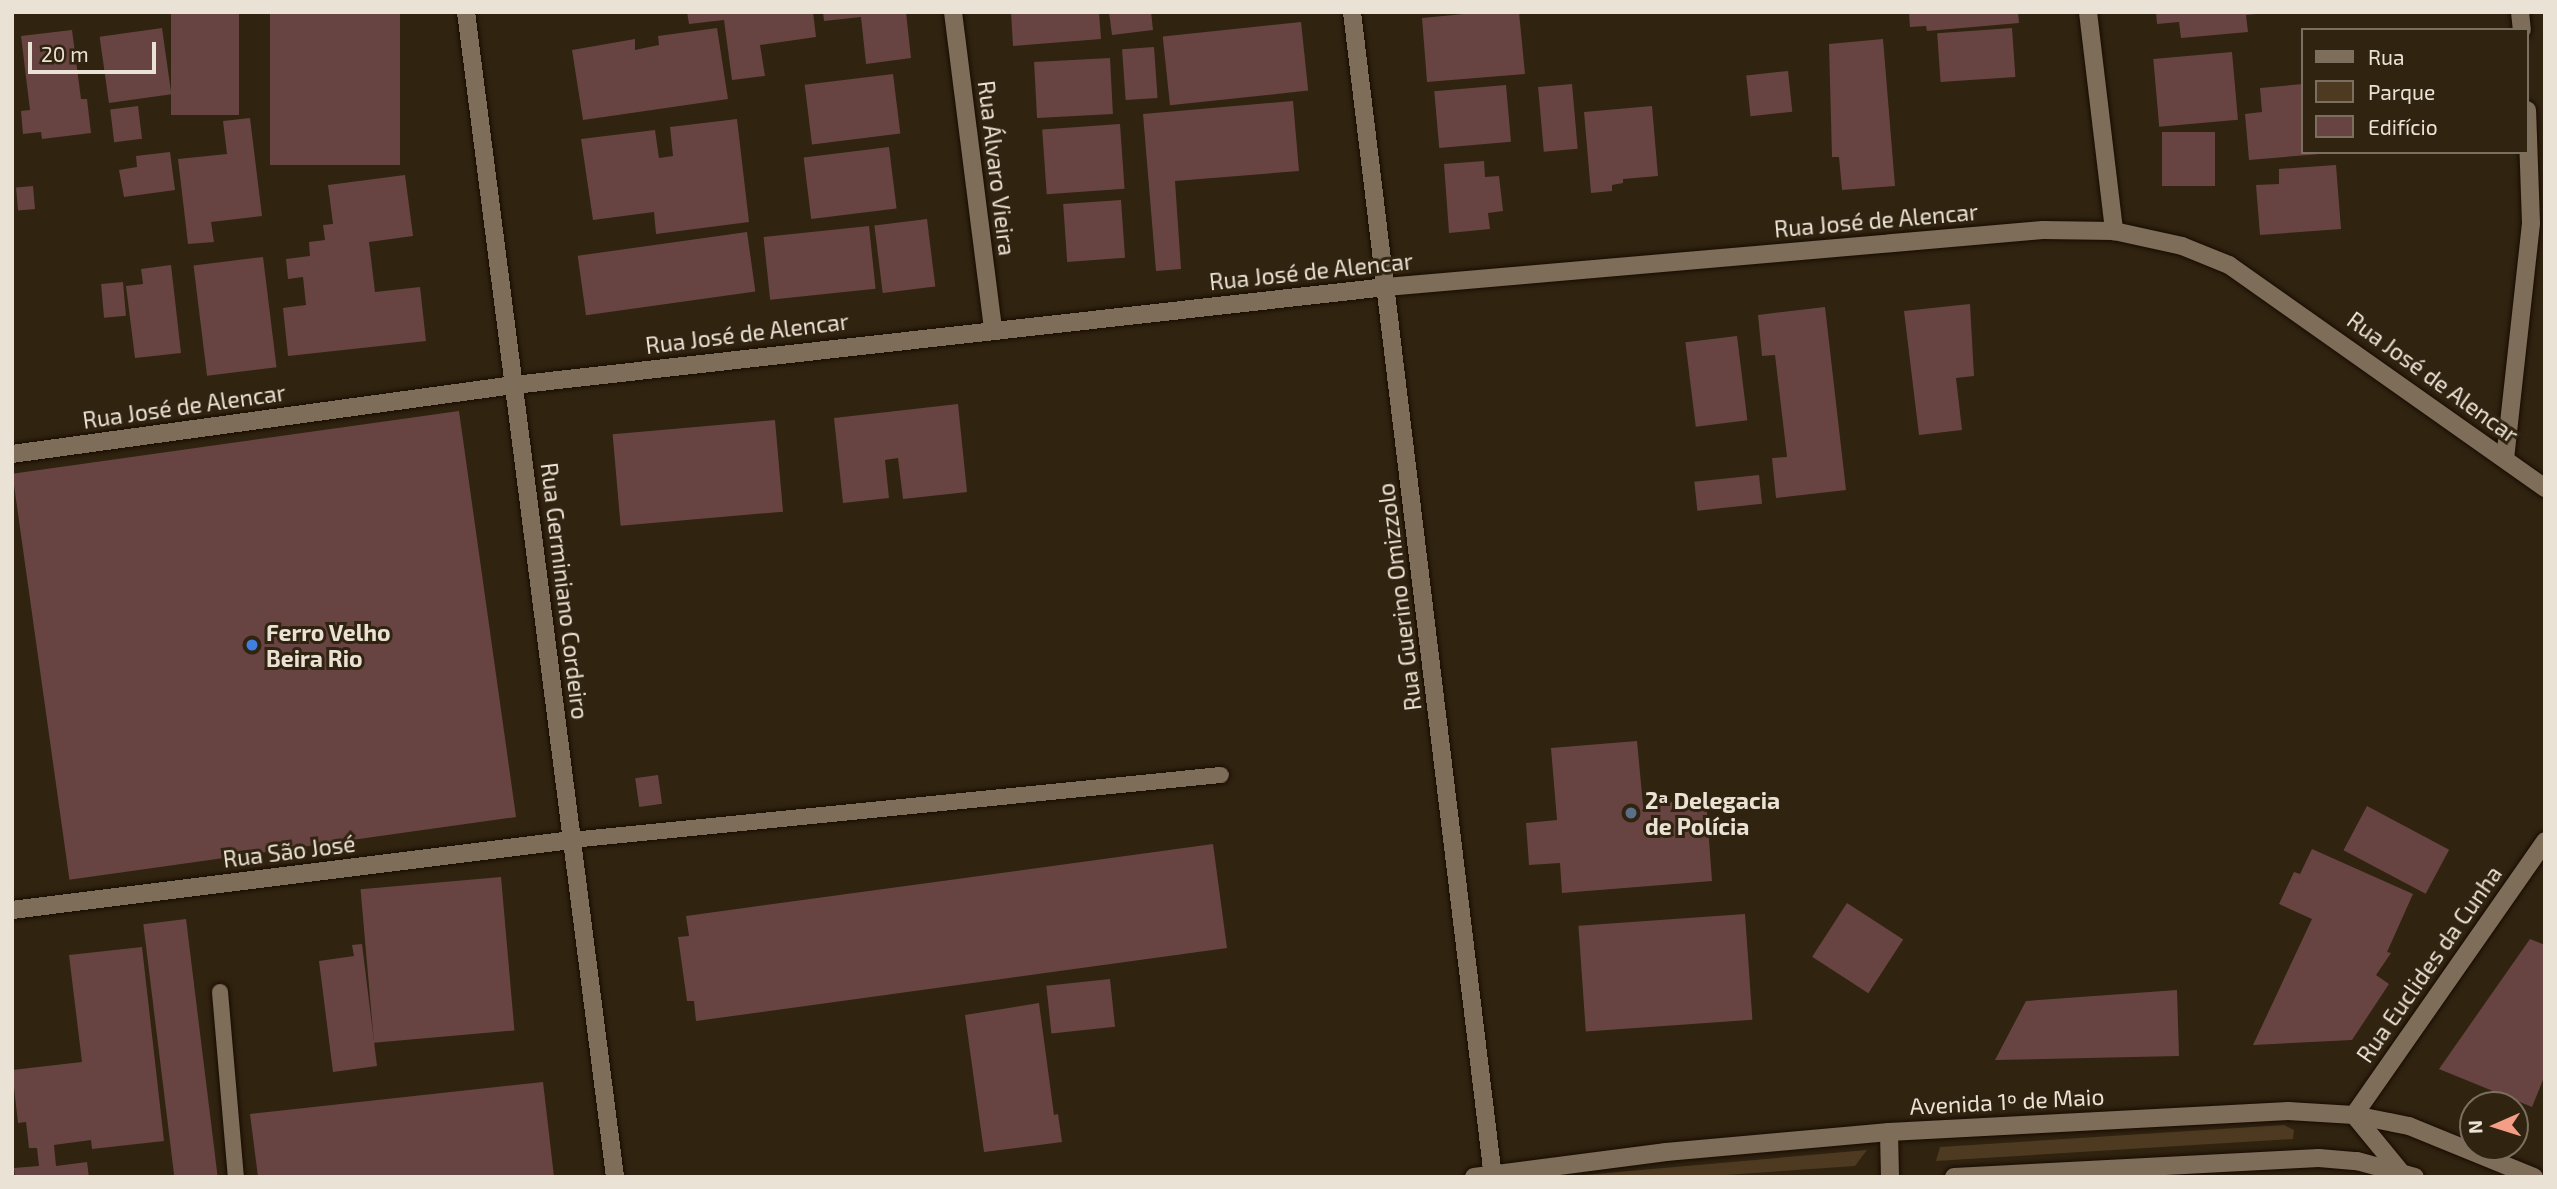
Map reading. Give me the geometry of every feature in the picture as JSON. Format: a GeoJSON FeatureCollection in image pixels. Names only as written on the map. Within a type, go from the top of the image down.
{"type":"FeatureCollection","features":[{"type":"Feature","properties":{"kind":"street","name":"Rua Germiniano Cordeiro"},"geometry":{"type":"LineString","coordinates":[[466,12],[615,1177]]}},
{"type":"Feature","properties":{"kind":"street","name":"Rua Álvaro Vieira"},"geometry":{"type":"LineString","coordinates":[[953,12],[993,329]]}},
{"type":"Feature","properties":{"kind":"street","name":"Rua Guerino Omizzolo"},"geometry":{"type":"LineString","coordinates":[[1352,12],[1493,1175]]}},
{"type":"Feature","properties":{"kind":"street"},"geometry":{"type":"LineString","coordinates":[[2088,12],[2114,231]]}},
{"type":"Feature","properties":{"kind":"street"},"geometry":{"type":"LineString","coordinates":[[2505,459],[2531,223],[2529,154]]}},
{"type":"Feature","properties":{"kind":"street","name":"Rua José de Alencar"},"geometry":{"type":"LineString","coordinates":[[12,454],[514,385],[993,329],[1386,287],[2043,230],[2114,231],[2182,246],[2229,265],[2545,488]]}},
{"type":"Feature","properties":{"kind":"street","name":"Rua São José"},"geometry":{"type":"LineString","coordinates":[[12,910],[572,840]]}},
{"type":"Feature","properties":{"kind":"street","name":"Rua Euclides da Cunha"},"geometry":{"type":"LineString","coordinates":[[2354,1115],[2545,841]]}},
{"type":"Feature","properties":{"kind":"street","name":"Avenida 1º de Maio"},"geometry":{"type":"LineString","coordinates":[[1474,1177],[1666,1152],[1889,1132],[2288,1111],[2354,1115],[2409,1126],[2534,1177]]}},
{"type":"Feature","properties":{"kind":"street"},"geometry":{"type":"LineString","coordinates":[[2354,1115],[2407,1175]]}},
{"type":"Feature","properties":{"kind":"street"},"geometry":{"type":"LineString","coordinates":[[1889,1132],[1890,1177]]}},
{"type":"Feature","properties":{"kind":"street"},"geometry":{"type":"LineString","coordinates":[[1954,1177],[2319,1158],[2407,1175]]}},
{"type":"Feature","properties":{"kind":"lane"},"geometry":{"type":"LineString","coordinates":[[572,840],[1221,775]]}},
{"type":"Feature","properties":{"kind":"lane"},"geometry":{"type":"LineString","coordinates":[[220,992],[236,1177]]}},
{"type":"Feature","properties":{"kind":"green space"},"geometry":{"type":"Polygon","coordinates":[[[2284,1125],[2294,1130],[2293,1139],[1936,1161],[1940,1147],[2284,1125]]]}},
{"type":"Feature","properties":{"kind":"green space"},"geometry":{"type":"Polygon","coordinates":[[[1867,1150],[1855,1166],[1696,1177],[1561,1177],[1867,1150]]]}},
{"type":"Feature","properties":{"kind":"building"},"geometry":{"type":"Polygon","coordinates":[[[171,12],[239,12],[239,115],[171,115],[171,12]]]}},
{"type":"Feature","properties":{"kind":"building"},"geometry":{"type":"Polygon","coordinates":[[[270,12],[400,12],[400,165],[270,165],[270,12]]]}},
{"type":"Feature","properties":{"kind":"building"},"geometry":{"type":"Polygon","coordinates":[[[687,12],[813,12],[816,37],[760,45],[765,76],[732,80],[724,20],[689,24],[687,12]]]}},
{"type":"Feature","properties":{"kind":"building"},"geometry":{"type":"Polygon","coordinates":[[[823,12],[906,12],[911,58],[866,64],[861,17],[824,21],[823,12]]]}},
{"type":"Feature","properties":{"kind":"building"},"geometry":{"type":"Polygon","coordinates":[[[1011,12],[1099,12],[1101,39],[1013,46],[1011,12]]]}},
{"type":"Feature","properties":{"kind":"building"},"geometry":{"type":"Polygon","coordinates":[[[1109,12],[1151,12],[1153,30],[1112,35],[1109,12]]]}},
{"type":"Feature","properties":{"kind":"building"},"geometry":{"type":"Polygon","coordinates":[[[1519,12],[1525,74],[1427,82],[1422,18],[1519,12]]]}},
{"type":"Feature","properties":{"kind":"building"},"geometry":{"type":"Polygon","coordinates":[[[1909,12],[2018,12],[2019,23],[1927,31],[1926,26],[1910,27],[1909,12]]]}},
{"type":"Feature","properties":{"kind":"building"},"geometry":{"type":"Polygon","coordinates":[[[2156,12],[2256,14],[2246,15],[2248,32],[2181,38],[2179,22],[2157,24],[2156,12]]]}},
{"type":"Feature","properties":{"kind":"building"},"geometry":{"type":"Polygon","coordinates":[[[1301,22],[1308,91],[1170,105],[1163,37],[1301,22]]]}},
{"type":"Feature","properties":{"kind":"building"},"geometry":{"type":"Polygon","coordinates":[[[162,28],[171,94],[109,103],[100,37],[162,28]]]}},
{"type":"Feature","properties":{"kind":"building"},"geometry":{"type":"Polygon","coordinates":[[[717,28],[728,99],[583,120],[572,50],[635,39],[635,50],[659,45],[658,36],[717,28]]]}},
{"type":"Feature","properties":{"kind":"building"},"geometry":{"type":"Polygon","coordinates":[[[2012,28],[2015,77],[1941,82],[1937,33],[2012,28]]]}},
{"type":"Feature","properties":{"kind":"building"},"geometry":{"type":"Polygon","coordinates":[[[72,30],[81,99],[87,99],[91,133],[42,139],[41,132],[23,134],[21,111],[30,110],[21,36],[72,30]]]}},
{"type":"Feature","properties":{"kind":"building"},"geometry":{"type":"Polygon","coordinates":[[[1883,39],[1895,186],[1842,190],[1839,157],[1832,157],[1829,44],[1883,39]]]}},
{"type":"Feature","properties":{"kind":"building"},"geometry":{"type":"Polygon","coordinates":[[[1154,47],[1158,98],[1126,100],[1122,49],[1154,47]]]}},
{"type":"Feature","properties":{"kind":"building"},"geometry":{"type":"Polygon","coordinates":[[[2232,52],[2238,120],[2159,127],[2153,59],[2232,52]]]}},
{"type":"Feature","properties":{"kind":"building"},"geometry":{"type":"Polygon","coordinates":[[[1110,58],[1113,114],[1037,118],[1034,62],[1110,58]]]}},
{"type":"Feature","properties":{"kind":"building"},"geometry":{"type":"Polygon","coordinates":[[[1788,71],[1792,112],[1751,116],[1746,75],[1788,71]]]}},
{"type":"Feature","properties":{"kind":"building"},"geometry":{"type":"Polygon","coordinates":[[[893,74],[900,134],[812,144],[805,85],[893,74]]]}},
{"type":"Feature","properties":{"kind":"building"},"geometry":{"type":"Polygon","coordinates":[[[1572,84],[1578,149],[1544,152],[1538,87],[1572,84]]]}},
{"type":"Feature","properties":{"kind":"building"},"geometry":{"type":"Polygon","coordinates":[[[2302,84],[2302,154],[2320,154],[2249,160],[2245,114],[2262,112],[2260,88],[2302,84]]]}},
{"type":"Feature","properties":{"kind":"building"},"geometry":{"type":"Polygon","coordinates":[[[1506,85],[1511,142],[1439,148],[1434,91],[1506,85]]]}},
{"type":"Feature","properties":{"kind":"building"},"geometry":{"type":"Polygon","coordinates":[[[1293,101],[1299,171],[1175,181],[1181,269],[1156,271],[1143,114],[1293,101]]]}},
{"type":"Feature","properties":{"kind":"building"},"geometry":{"type":"Polygon","coordinates":[[[138,106],[142,139],[114,142],[110,109],[138,106]]]}},
{"type":"Feature","properties":{"kind":"building"},"geometry":{"type":"Polygon","coordinates":[[[1652,106],[1658,176],[1623,179],[1623,183],[1612,185],[1612,191],[1591,193],[1584,112],[1652,106]]]}},
{"type":"Feature","properties":{"kind":"building"},"geometry":{"type":"Polygon","coordinates":[[[250,118],[262,216],[211,222],[214,242],[188,244],[178,159],[227,154],[223,121],[250,118]]]}},
{"type":"Feature","properties":{"kind":"building"},"geometry":{"type":"Polygon","coordinates":[[[737,119],[749,222],[656,234],[654,212],[593,220],[581,139],[655,130],[659,158],[673,156],[670,127],[737,119]]]}},
{"type":"Feature","properties":{"kind":"building"},"geometry":{"type":"Polygon","coordinates":[[[1120,124],[1125,189],[1047,194],[1042,129],[1120,124]]]}},
{"type":"Feature","properties":{"kind":"building"},"geometry":{"type":"Polygon","coordinates":[[[2162,132],[2215,132],[2215,186],[2162,186],[2162,132]]]}},
{"type":"Feature","properties":{"kind":"building"},"geometry":{"type":"Polygon","coordinates":[[[889,147],[897,209],[811,219],[804,157],[889,147]]]}},
{"type":"Feature","properties":{"kind":"building"},"geometry":{"type":"Polygon","coordinates":[[[170,152],[175,190],[124,197],[119,170],[137,167],[136,156],[170,152]]]}},
{"type":"Feature","properties":{"kind":"building"},"geometry":{"type":"Polygon","coordinates":[[[1484,161],[1485,177],[1499,176],[1503,211],[1488,213],[1490,229],[1449,233],[1444,164],[1484,161]]]}},
{"type":"Feature","properties":{"kind":"building"},"geometry":{"type":"Polygon","coordinates":[[[2336,165],[2341,229],[2260,235],[2256,185],[2279,184],[2279,169],[2336,165]]]}},
{"type":"Feature","properties":{"kind":"building"},"geometry":{"type":"Polygon","coordinates":[[[405,175],[413,236],[369,242],[375,292],[420,287],[426,341],[288,356],[283,308],[306,305],[303,277],[288,279],[286,259],[310,256],[309,242],[325,240],[323,225],[333,224],[328,185],[405,175]]]}},
{"type":"Feature","properties":{"kind":"building"},"geometry":{"type":"Polygon","coordinates":[[[33,186],[35,209],[18,210],[16,187],[33,186]]]}},
{"type":"Feature","properties":{"kind":"building"},"geometry":{"type":"Polygon","coordinates":[[[1121,200],[1125,258],[1067,262],[1063,204],[1121,200]]]}},
{"type":"Feature","properties":{"kind":"building"},"geometry":{"type":"Polygon","coordinates":[[[927,219],[935,286],[883,293],[874,225],[927,219]]]}},
{"type":"Feature","properties":{"kind":"building"},"geometry":{"type":"Polygon","coordinates":[[[869,226],[876,289],[770,300],[764,237],[869,226]]]}},
{"type":"Feature","properties":{"kind":"building"},"geometry":{"type":"Polygon","coordinates":[[[747,232],[755,291],[586,315],[578,256],[747,232]]]}},
{"type":"Feature","properties":{"kind":"building"},"geometry":{"type":"Polygon","coordinates":[[[263,257],[277,367],[207,376],[194,266],[263,257]]]}},
{"type":"Feature","properties":{"kind":"building"},"geometry":{"type":"Polygon","coordinates":[[[171,265],[181,353],[135,358],[126,286],[143,284],[141,269],[171,265]]]}},
{"type":"Feature","properties":{"kind":"building"},"geometry":{"type":"Polygon","coordinates":[[[123,282],[126,316],[104,318],[101,284],[123,282]]]}},
{"type":"Feature","properties":{"kind":"building"},"geometry":{"type":"Polygon","coordinates":[[[1970,304],[1974,376],[1956,378],[1962,430],[1919,435],[1904,311],[1970,304]]]}},
{"type":"Feature","properties":{"kind":"building"},"geometry":{"type":"Polygon","coordinates":[[[1825,307],[1846,490],[1776,498],[1772,458],[1787,457],[1775,355],[1762,356],[1758,315],[1825,307]]]}},
{"type":"Feature","properties":{"kind":"building"},"geometry":{"type":"Polygon","coordinates":[[[1737,336],[1747,420],[1696,427],[1685,342],[1737,336]]]}},
{"type":"Feature","properties":{"kind":"building"},"geometry":{"type":"Polygon","coordinates":[[[958,404],[967,492],[903,499],[898,458],[885,460],[889,498],[843,503],[834,418],[958,404]]]}},
{"type":"Feature","properties":{"kind":"building","name":"Ferro Velho Beira Rio"},"geometry":{"type":"Polygon","coordinates":[[[459,411],[516,817],[69,880],[12,474],[459,411]]]}},
{"type":"Feature","properties":{"kind":"building"},"geometry":{"type":"Polygon","coordinates":[[[775,420],[783,512],[621,526],[613,434],[775,420]]]}},
{"type":"Feature","properties":{"kind":"building"},"geometry":{"type":"Polygon","coordinates":[[[1759,475],[1762,504],[1697,511],[1694,482],[1759,475]]]}},
{"type":"Feature","properties":{"kind":"building","name":"2ª Delegacia de Polícia"},"geometry":{"type":"Polygon","coordinates":[[[1637,741],[1643,805],[1706,799],[1712,881],[1562,893],[1560,863],[1529,865],[1526,823],[1557,820],[1551,748],[1637,741]]]}},
{"type":"Feature","properties":{"kind":"building"},"geometry":{"type":"Polygon","coordinates":[[[658,775],[662,804],[639,807],[635,778],[658,775]]]}},
{"type":"Feature","properties":{"kind":"building"},"geometry":{"type":"Polygon","coordinates":[[[2367,806],[2449,850],[2426,894],[2344,850],[2367,806]]]}},
{"type":"Feature","properties":{"kind":"building"},"geometry":{"type":"Polygon","coordinates":[[[1213,844],[1227,948],[696,1021],[694,1001],[687,1001],[678,937],[689,936],[686,916],[1213,844]]]}},
{"type":"Feature","properties":{"kind":"building"},"geometry":{"type":"Polygon","coordinates":[[[2312,849],[2413,894],[2387,952],[2391,953],[2376,975],[2389,984],[2352,1040],[2253,1045],[2312,919],[2279,904],[2294,872],[2300,874],[2312,849]]]}},
{"type":"Feature","properties":{"kind":"building"},"geometry":{"type":"Polygon","coordinates":[[[501,877],[514,1030],[374,1043],[361,889],[501,877]]]}},
{"type":"Feature","properties":{"kind":"building"},"geometry":{"type":"Polygon","coordinates":[[[1847,903],[1903,939],[1868,993],[1812,957],[1847,903]]]}},
{"type":"Feature","properties":{"kind":"building"},"geometry":{"type":"Polygon","coordinates":[[[1745,914],[1752,1020],[1586,1031],[1578,926],[1745,914]]]}},
{"type":"Feature","properties":{"kind":"building"},"geometry":{"type":"Polygon","coordinates":[[[186,919],[218,1177],[174,1177],[143,924],[186,919]]]}},
{"type":"Feature","properties":{"kind":"building"},"geometry":{"type":"Polygon","coordinates":[[[2530,939],[2545,945],[2545,1075],[2532,1107],[2529,1106],[2529,1091],[2493,1091],[2439,1069],[2530,939]]]}},
{"type":"Feature","properties":{"kind":"building"},"geometry":{"type":"Polygon","coordinates":[[[362,944],[377,1066],[333,1072],[319,961],[354,956],[352,945],[362,944]]]}},
{"type":"Feature","properties":{"kind":"building"},"geometry":{"type":"Polygon","coordinates":[[[142,947],[164,1141],[92,1149],[91,1140],[54,1145],[56,1166],[87,1162],[89,1177],[15,1177],[14,1168],[39,1166],[37,1148],[29,1148],[26,1122],[18,1123],[12,1070],[82,1062],[69,955],[142,947]]]}},
{"type":"Feature","properties":{"kind":"building"},"geometry":{"type":"Polygon","coordinates":[[[1110,979],[1115,1027],[1051,1033],[1046,986],[1110,979]]]}},
{"type":"Feature","properties":{"kind":"building"},"geometry":{"type":"Polygon","coordinates":[[[2177,990],[2179,1056],[1995,1060],[2026,1001],[2177,990]]]}},
{"type":"Feature","properties":{"kind":"building"},"geometry":{"type":"Polygon","coordinates":[[[1039,1003],[1054,1115],[1058,1114],[1062,1142],[984,1152],[965,1015],[1039,1003]]]}},
{"type":"Feature","properties":{"kind":"building"},"geometry":{"type":"Polygon","coordinates":[[[543,1082],[554,1177],[258,1177],[250,1114],[543,1082]]]}},
{"type":"Feature","properties":{"kind":"place","name":"Ferro Velho Beira Rio"},"geometry":{"type":"Point","coordinates":[252,645]}},
{"type":"Feature","properties":{"kind":"place","name":"2ª Delegacia de Polícia"},"geometry":{"type":"Point","coordinates":[1631,813]}}]}
